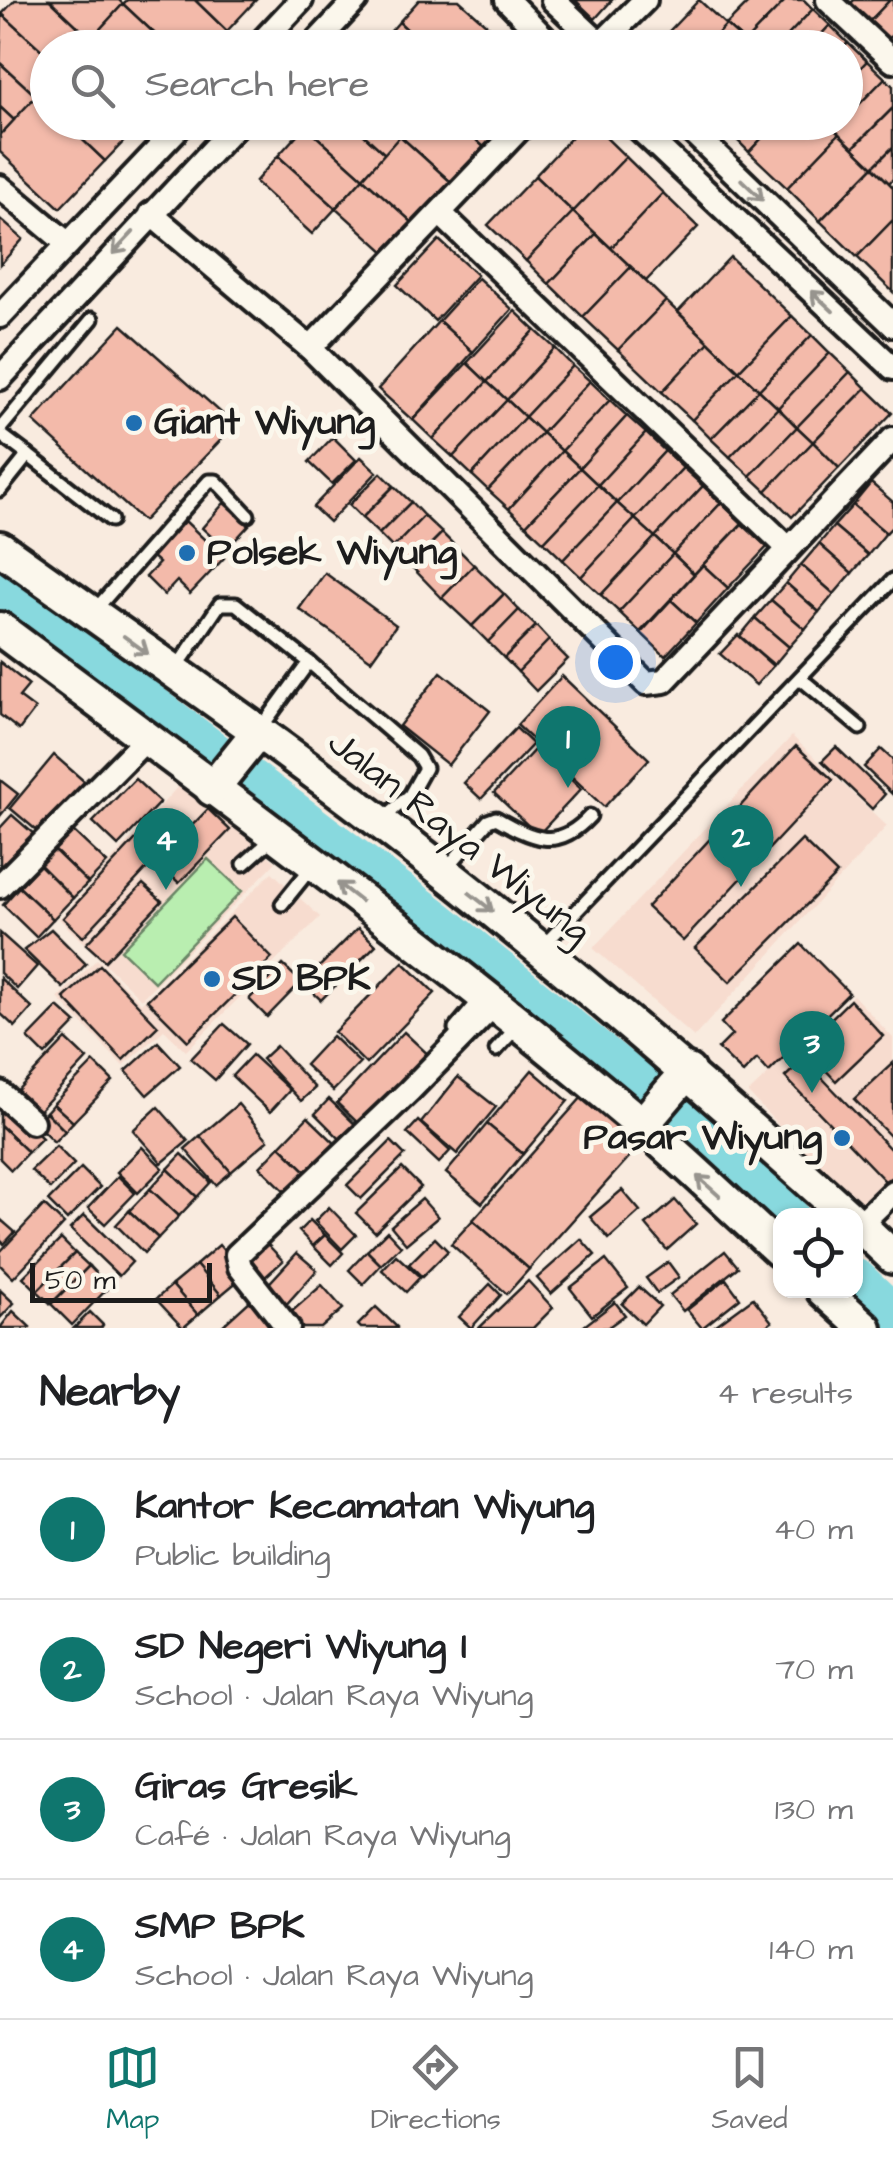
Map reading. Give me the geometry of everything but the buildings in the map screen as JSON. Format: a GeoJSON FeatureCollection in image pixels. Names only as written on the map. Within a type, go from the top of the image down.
{"type":"FeatureCollection","features":[{"type":"Feature","properties":{"kind":"main road","name":"Jalan Raya Wiyung"},"geometry":{"type":"LineString","coordinates":[[0,548],[174,672],[254,738],[380,822],[541,948],[839,1208]]}},
{"type":"Feature","properties":{"kind":"main road"},"geometry":{"type":"LineString","coordinates":[[0,629],[146,739],[217,783],[497,1019],[649,1116],[773,1245]]}},
{"type":"Feature","properties":{"kind":"main road"},"geometry":{"type":"LineString","coordinates":[[217,783],[254,738]]}},
{"type":"Feature","properties":{"kind":"main road"},"geometry":{"type":"LineString","coordinates":[[649,1116],[683,1076]]}},
{"type":"Feature","properties":{"kind":"main road","name":"Jalan Raya Wiyung"},"geometry":{"type":"LineString","coordinates":[[863,1230],[893,1258]]}},
{"type":"Feature","properties":{"kind":"main road"},"geometry":{"type":"LineString","coordinates":[[833,1298],[865,1328]]}},
{"type":"Feature","properties":{"kind":"street"},"geometry":{"type":"LineString","coordinates":[[273,30],[301,0]]}},
{"type":"Feature","properties":{"kind":"street"},"geometry":{"type":"LineString","coordinates":[[328,30],[356,0]]}},
{"type":"Feature","properties":{"kind":"street"},"geometry":{"type":"LineString","coordinates":[[507,0],[536,30]]}},
{"type":"Feature","properties":{"kind":"street"},"geometry":{"type":"LineString","coordinates":[[553,0],[584,30]]}},
{"type":"Feature","properties":{"kind":"street"},"geometry":{"type":"LineString","coordinates":[[616,30],[645,0]]}},
{"type":"Feature","properties":{"kind":"street"},"geometry":{"type":"LineString","coordinates":[[828,0],[860,30]]}},
{"type":"Feature","properties":{"kind":"street"},"geometry":{"type":"LineString","coordinates":[[863,33],[893,61]]}},
{"type":"Feature","properties":{"kind":"street"},"geometry":{"type":"LineString","coordinates":[[0,316],[167,140]]}},
{"type":"Feature","properties":{"kind":"street"},"geometry":{"type":"LineString","coordinates":[[0,378],[222,140]]}},
{"type":"Feature","properties":{"kind":"street"},"geometry":{"type":"LineString","coordinates":[[310,348],[509,140]]}},
{"type":"Feature","properties":{"kind":"street"},"geometry":{"type":"LineString","coordinates":[[651,140],[893,368]]}},
{"type":"Feature","properties":{"kind":"street"},"geometry":{"type":"LineString","coordinates":[[701,140],[893,325]]}},
{"type":"Feature","properties":{"kind":"street"},"geometry":{"type":"LineString","coordinates":[[0,188],[68,244]]}},
{"type":"Feature","properties":{"kind":"street"},"geometry":{"type":"LineString","coordinates":[[440,213],[788,548]]}},
{"type":"Feature","properties":{"kind":"street"},"geometry":{"type":"LineString","coordinates":[[151,214],[310,348],[646,682],[664,681],[893,439]]}},
{"type":"Feature","properties":{"kind":"street"},"geometry":{"type":"LineString","coordinates":[[0,886],[146,739]]}},
{"type":"Feature","properties":{"kind":"street"},"geometry":{"type":"LineString","coordinates":[[288,1328],[240,1268],[237,1254],[409,1091],[497,1019]]}},
{"type":"Feature","properties":{"kind":"street"},"geometry":{"type":"LineString","coordinates":[[0,1093],[32,1122]]}},
{"type":"Feature","properties":{"kind":"street"},"geometry":{"type":"LineString","coordinates":[[863,1214],[893,1192]]}},
{"type":"Feature","properties":{"kind":"lane"},"geometry":{"type":"LineString","coordinates":[[92,319],[0,432],[111,520]]}},
{"type":"Feature","properties":{"kind":"lane"},"geometry":{"type":"LineString","coordinates":[[0,490],[28,455]]}},
{"type":"Feature","properties":{"kind":"lane"},"geometry":{"type":"LineString","coordinates":[[92,614],[209,481],[216,481],[248,515]]}},
{"type":"Feature","properties":{"kind":"lane"},"geometry":{"type":"LineString","coordinates":[[541,948],[893,580]]}},
{"type":"Feature","properties":{"kind":"lane"},"geometry":{"type":"LineString","coordinates":[[174,672],[220,604],[228,602],[250,615],[418,756],[426,768],[410,796],[380,822]]}},
{"type":"Feature","properties":{"kind":"lane"},"geometry":{"type":"LineString","coordinates":[[254,738],[309,662]]}},
{"type":"Feature","properties":{"kind":"lane"},"geometry":{"type":"LineString","coordinates":[[800,678],[860,728]]}},
{"type":"Feature","properties":{"kind":"lane"},"geometry":{"type":"LineString","coordinates":[[443,872],[488,821],[496,818],[535,840],[576,831],[590,816]]}},
{"type":"Feature","properties":{"kind":"lane"},"geometry":{"type":"LineString","coordinates":[[244,864],[276,836]]}},
{"type":"Feature","properties":{"kind":"lane"},"geometry":{"type":"LineString","coordinates":[[282,904],[314,865]]}},
{"type":"Feature","properties":{"kind":"lane"},"geometry":{"type":"LineString","coordinates":[[455,1029],[497,1019]]}},
{"type":"Feature","properties":{"kind":"shaded area"},"geometry":{"type":"Polygon","coordinates":[[[792,736],[887,826],[694,1037],[593,948],[792,736]]]}},
{"type":"Feature","properties":{"kind":"shaded area"},"geometry":{"type":"Polygon","coordinates":[[[181,783],[276,862],[141,999],[59,919],[181,783]]]}},
{"type":"Feature","properties":{"kind":"shaded area","name":"SD BPK"},"geometry":{"type":"Polygon","coordinates":[[[272,872],[320,917],[186,1051],[164,1030],[123,1066],[58,998],[97,959],[141,1003],[272,872]]]}},
{"type":"Feature","properties":{"kind":"shaded area","name":"Pasar Wiyung"},"geometry":{"type":"Polygon","coordinates":[[[853,995],[893,1038],[893,1182],[863,1210],[857,1208],[748,1093],[853,995]]]}},
{"type":"Feature","properties":{"kind":"green space"},"geometry":{"type":"Polygon","coordinates":[[[208,859],[242,891],[154,982],[121,950],[208,859]]]}},
{"type":"Feature","properties":{"kind":"waterway"},"geometry":{"type":"LineString","coordinates":[[0,591],[438,922],[729,1158],[780,1208]]}},
{"type":"Feature","properties":{"kind":"waterway"},"geometry":{"type":"LineString","coordinates":[[863,1287],[893,1315]]}},
{"type":"Feature","properties":{"kind":"place","name":"Giant Wiyung"},"geometry":{"type":"Point","coordinates":[134,423]}},
{"type":"Feature","properties":{"kind":"place","name":"Polsek Wiyung"},"geometry":{"type":"Point","coordinates":[187,553]}},
{"type":"Feature","properties":{"kind":"place","name":"Kantor Kecamatan Wiyung"},"geometry":{"type":"Point","coordinates":[568,788]}},
{"type":"Feature","properties":{"kind":"place","name":"SD Negeri Wiyung I"},"geometry":{"type":"Point","coordinates":[741,887]}},
{"type":"Feature","properties":{"kind":"place","name":"SMP BPK"},"geometry":{"type":"Point","coordinates":[166,890]}},
{"type":"Feature","properties":{"kind":"place","name":"SD BPK"},"geometry":{"type":"Point","coordinates":[212,979]}},
{"type":"Feature","properties":{"kind":"place","name":"Giras Gresik"},"geometry":{"type":"Point","coordinates":[812,1093]}},
{"type":"Feature","properties":{"kind":"place","name":"Pasar Wiyung"},"geometry":{"type":"Point","coordinates":[842,1138]}}]}
